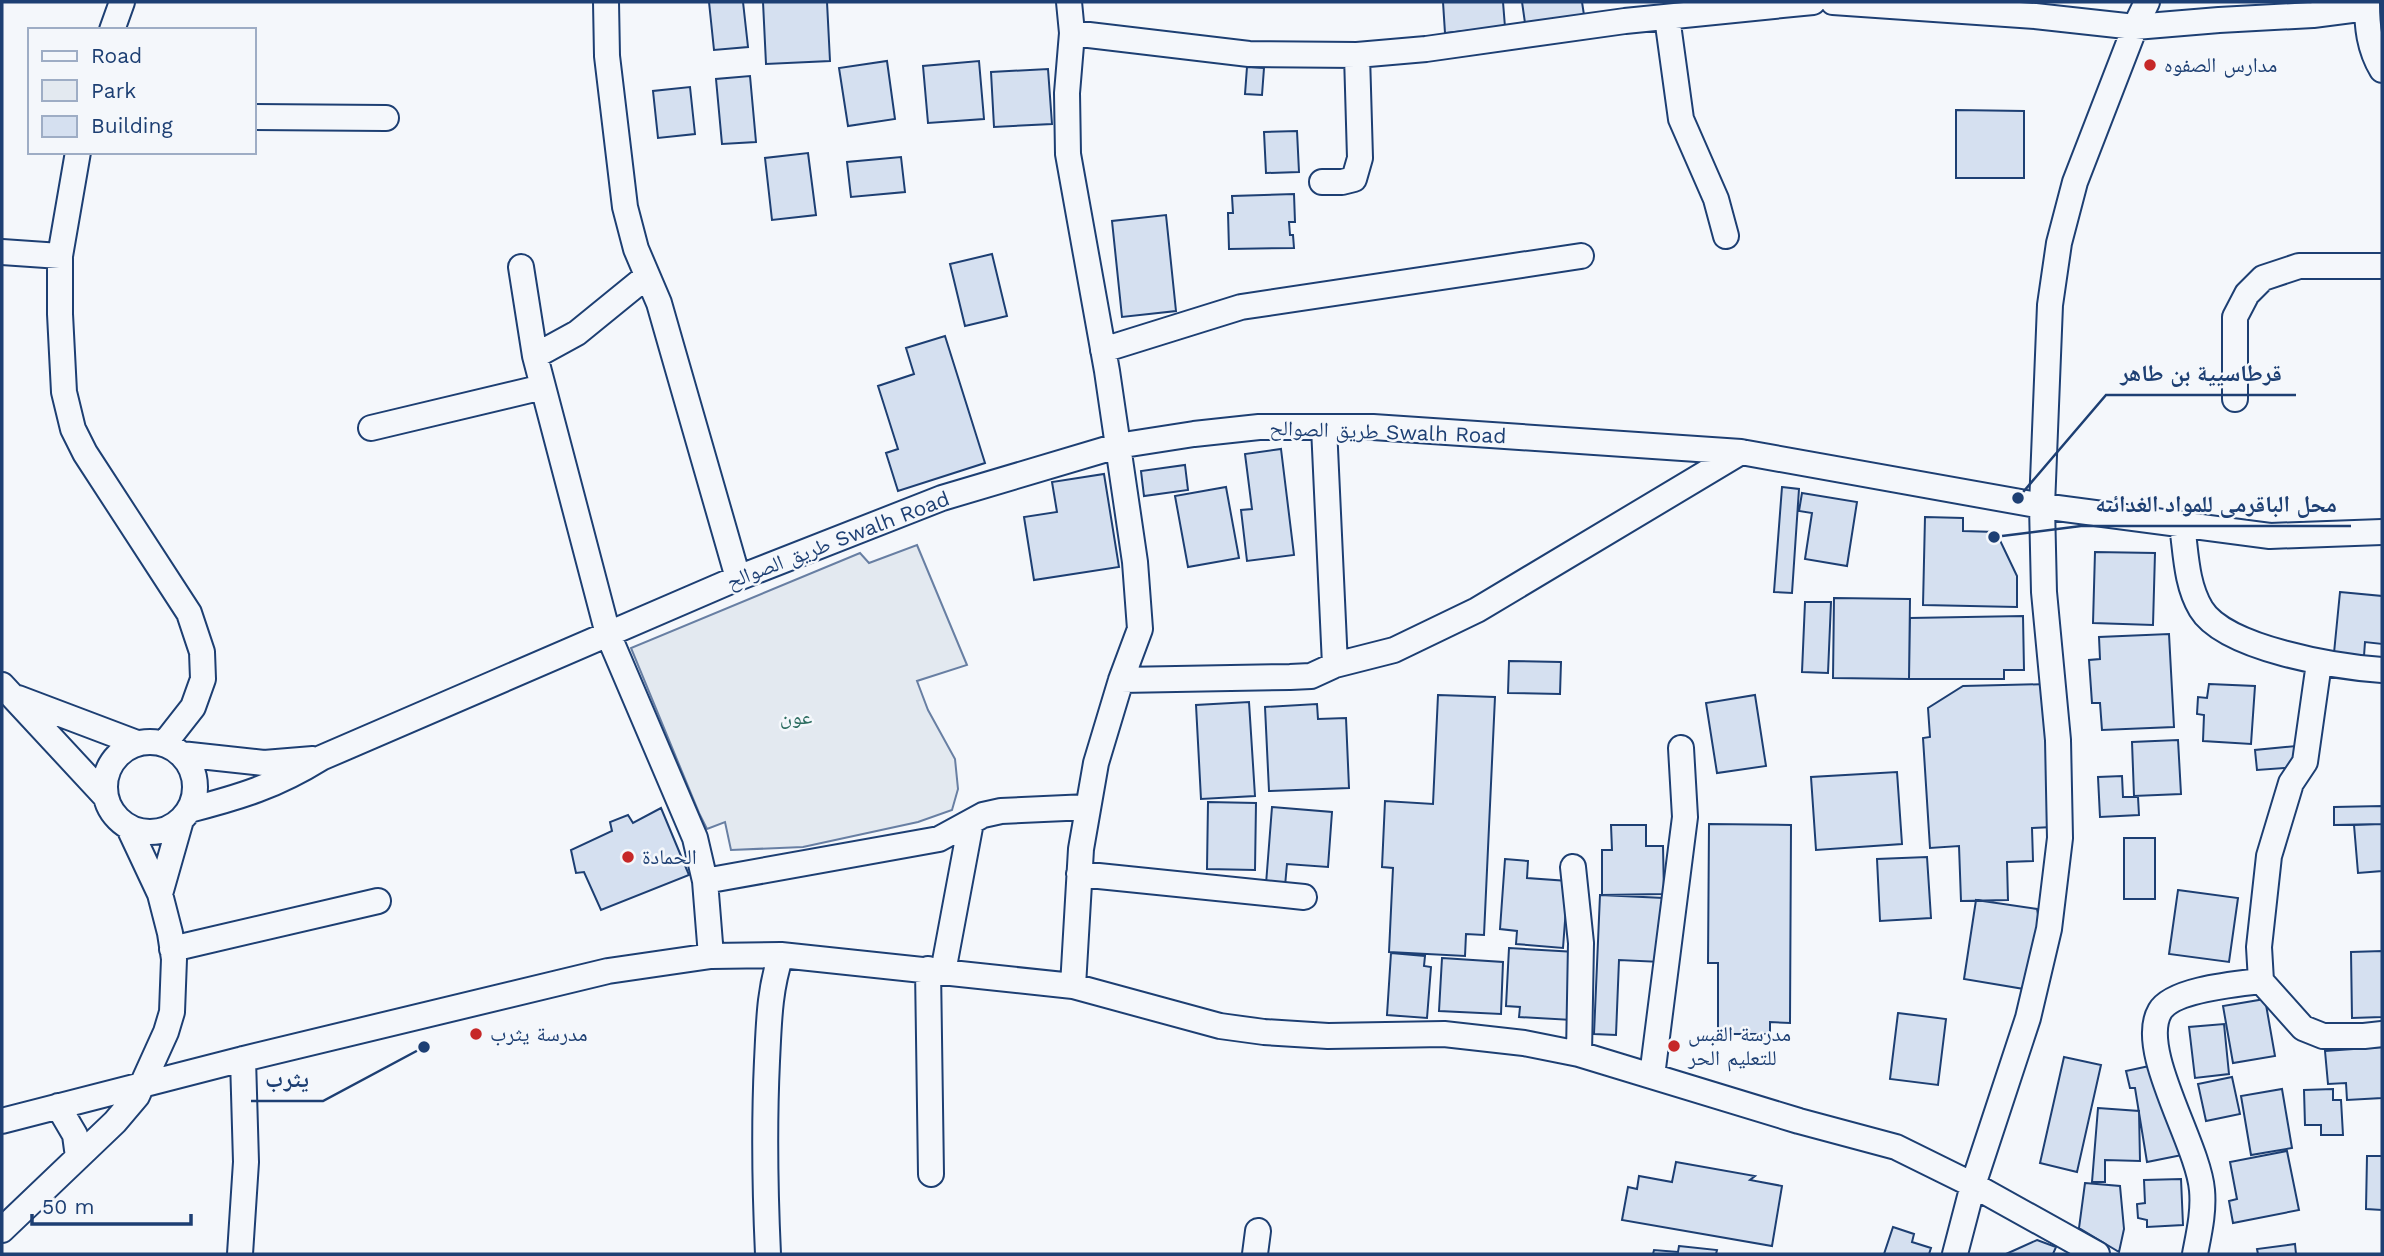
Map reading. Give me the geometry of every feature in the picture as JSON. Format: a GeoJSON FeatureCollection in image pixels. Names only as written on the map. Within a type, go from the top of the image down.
{"type":"FeatureCollection","features":[{"type":"Feature","properties":{"kind":"street"},"geometry":{"type":"LineString","coordinates":[[113,28],[122,2]]}},
{"type":"Feature","properties":{"kind":"street"},"geometry":{"type":"LineString","coordinates":[[606,2],[607,56],[620,180],[636,249],[659,303],[738,578]]}},
{"type":"Feature","properties":{"kind":"street"},"geometry":{"type":"LineString","coordinates":[[1069,2],[1072,33],[1067,93],[1068,154],[1103,350],[1135,562],[1140,629],[1096,762],[1079,874],[1073,986]]}},
{"type":"Feature","properties":{"kind":"street"},"geometry":{"type":"LineString","coordinates":[[1072,33],[1249,54],[1357,55],[1426,49],[1623,11],[1667,17],[1814,2]]}},
{"type":"Feature","properties":{"kind":"street"},"geometry":{"type":"LineString","coordinates":[[1833,2],[2036,9],[2135,27],[2313,15],[2367,5],[2367,32],[2373,56],[2382,70]]}},
{"type":"Feature","properties":{"kind":"street"},"geometry":{"type":"LineString","coordinates":[[1955,1254],[1973,1185],[2028,1018],[2049,929],[2060,838],[2058,740],[2044,592],[2042,506],[2050,305],[2059,243],[2074,182],[2147,2]]}},
{"type":"Feature","properties":{"kind":"street"},"geometry":{"type":"LineString","coordinates":[[1667,17],[1681,118],[1716,199],[1726,236]]}},
{"type":"Feature","properties":{"kind":"street"},"geometry":{"type":"LineString","coordinates":[[1322,182],[1342,182],[1354,178],[1360,158],[1357,55]]}},
{"type":"Feature","properties":{"kind":"street"},"geometry":{"type":"LineString","coordinates":[[256,117],[386,118]]}},
{"type":"Feature","properties":{"kind":"street"},"geometry":{"type":"LineString","coordinates":[[78,154],[60,256],[64,392],[73,429],[85,453],[188,613],[202,652],[203,679],[193,707],[172,749]]}},
{"type":"Feature","properties":{"kind":"street"},"geometry":{"type":"LineString","coordinates":[[2,252],[60,256]]}},
{"type":"Feature","properties":{"kind":"street"},"geometry":{"type":"LineString","coordinates":[[1103,350],[1241,307],[1581,256]]}},
{"type":"Feature","properties":{"kind":"street"},"geometry":{"type":"LineString","coordinates":[[2235,399],[2235,317],[2247,293],[2263,278],[2299,266],[2382,266]]}},
{"type":"Feature","properties":{"kind":"street"},"geometry":{"type":"LineString","coordinates":[[521,267],[535,356],[608,634],[695,838],[705,881],[711,956]]}},
{"type":"Feature","properties":{"kind":"street"},"geometry":{"type":"LineString","coordinates":[[535,356],[577,333],[647,276]]}},
{"type":"Feature","properties":{"kind":"street"},"geometry":{"type":"LineString","coordinates":[[371,428],[543,387]]}},
{"type":"Feature","properties":{"kind":"street","name":"طريق الصوالح Swalh Road"},"geometry":{"type":"LineString","coordinates":[[321,758],[738,578],[942,498],[1117,446],[1194,434],[1259,427],[1373,427],[1741,452],[2042,506],[2270,536],[2382,532]]}},
{"type":"Feature","properties":{"kind":"street"},"geometry":{"type":"LineString","coordinates":[[1324,427],[1335,665]]}},
{"type":"Feature","properties":{"kind":"street"},"geometry":{"type":"LineString","coordinates":[[1121,680],[1311,676],[1335,665],[1394,650],[1477,610],[1741,452]]}},
{"type":"Feature","properties":{"kind":"street"},"geometry":{"type":"LineString","coordinates":[[2182,525],[2191,588],[2202,611],[2214,622],[2230,633],[2270,649],[2319,663],[2382,670]]}},
{"type":"Feature","properties":{"kind":"street"},"geometry":{"type":"LineString","coordinates":[[2319,663],[2305,762],[2291,783],[2269,856],[2259,947],[2261,981],[2303,1028],[2323,1036],[2382,1034]]}},
{"type":"Feature","properties":{"kind":"street"},"geometry":{"type":"LineString","coordinates":[[8,691],[137,743]]}},
{"type":"Feature","properties":{"kind":"street"},"geometry":{"type":"LineString","coordinates":[[8,691],[105,796]]}},
{"type":"Feature","properties":{"kind":"street"},"geometry":{"type":"LineString","coordinates":[[150,742],[172,749],[264,763],[321,758],[260,791],[185,815],[170,828],[156,832],[129,828],[118,820],[105,796],[107,769],[114,758],[137,743],[150,742]]}},
{"type":"Feature","properties":{"kind":"street"},"geometry":{"type":"LineString","coordinates":[[1652,1076],[1685,817],[1681,748]]}},
{"type":"Feature","properties":{"kind":"street"},"geometry":{"type":"LineString","coordinates":[[160,894],[185,815],[194,796],[195,781],[190,766],[172,749]]}},
{"type":"Feature","properties":{"kind":"street"},"geometry":{"type":"LineString","coordinates":[[705,881],[939,839],[983,815],[1001,811],[1088,807]]}},
{"type":"Feature","properties":{"kind":"street"},"geometry":{"type":"LineString","coordinates":[[931,1174],[935,970],[971,822]]}},
{"type":"Feature","properties":{"kind":"street"},"geometry":{"type":"LineString","coordinates":[[2,1230],[115,1122],[143,1085],[172,1012],[172,949],[160,894],[129,828]]}},
{"type":"Feature","properties":{"kind":"street"},"geometry":{"type":"LineString","coordinates":[[1573,867],[1580,943],[1579,1054]]}},
{"type":"Feature","properties":{"kind":"street"},"geometry":{"type":"LineString","coordinates":[[1079,874],[1304,897]]}},
{"type":"Feature","properties":{"kind":"street"},"geometry":{"type":"LineString","coordinates":[[172,949],[378,901]]}},
{"type":"Feature","properties":{"kind":"street"},"geometry":{"type":"LineString","coordinates":[[2,1121],[243,1059],[608,971],[711,956],[781,955],[1073,986],[1220,1026],[1264,1032],[1328,1036],[1444,1034],[1524,1043],[1579,1054],[1799,1121],[1896,1147],[1973,1185],[2097,1254]]}},
{"type":"Feature","properties":{"kind":"street"},"geometry":{"type":"LineString","coordinates":[[768,1254],[765,1193],[766,1074],[772,982],[781,955]]}},
{"type":"Feature","properties":{"kind":"street"},"geometry":{"type":"LineString","coordinates":[[2195,1254],[2201,1225],[2202,1190],[2192,1147],[2157,1053],[2154,1027],[2161,1009],[2177,996],[2261,981]]}},
{"type":"Feature","properties":{"kind":"street"},"geometry":{"type":"LineString","coordinates":[[240,1254],[246,1162],[243,1059]]}},
{"type":"Feature","properties":{"kind":"street"},"geometry":{"type":"LineString","coordinates":[[58,1106],[75,1135],[78,1157]]}},
{"type":"Feature","properties":{"kind":"green space","name":"عون"},"geometry":{"type":"Polygon","coordinates":[[[917,545],[967,665],[917,681],[928,710],[955,759],[958,789],[952,810],[918,822],[803,847],[731,850],[725,822],[707,829],[699,813],[631,648],[860,553],[869,563],[917,545]]]}},
{"type":"Feature","properties":{"kind":"building"},"geometry":{"type":"Polygon","coordinates":[[[709,2],[743,2],[748,47],[714,50],[709,2]]]}},
{"type":"Feature","properties":{"kind":"building"},"geometry":{"type":"Polygon","coordinates":[[[763,2],[827,2],[830,61],[766,64],[763,2]]]}},
{"type":"Feature","properties":{"kind":"building"},"geometry":{"type":"Polygon","coordinates":[[[1443,2],[1503,2],[1505,27],[1445,33],[1443,2]]]}},
{"type":"Feature","properties":{"kind":"building"},"geometry":{"type":"Polygon","coordinates":[[[1522,2],[1582,2],[1584,15],[1525,23],[1522,2]]]}},
{"type":"Feature","properties":{"kind":"building"},"geometry":{"type":"Polygon","coordinates":[[[887,61],[895,119],[848,126],[839,68],[887,61]]]}},
{"type":"Feature","properties":{"kind":"building"},"geometry":{"type":"Polygon","coordinates":[[[979,61],[984,119],[928,123],[923,66],[979,61]]]}},
{"type":"Feature","properties":{"kind":"building"},"geometry":{"type":"Polygon","coordinates":[[[1247,67],[1264,68],[1262,95],[1245,94],[1247,67]]]}},
{"type":"Feature","properties":{"kind":"building"},"geometry":{"type":"Polygon","coordinates":[[[1048,69],[1052,124],[994,127],[991,72],[1048,69]]]}},
{"type":"Feature","properties":{"kind":"building"},"geometry":{"type":"Polygon","coordinates":[[[750,76],[756,142],[722,144],[716,79],[750,76]]]}},
{"type":"Feature","properties":{"kind":"building"},"geometry":{"type":"Polygon","coordinates":[[[690,87],[695,134],[658,138],[653,91],[690,87]]]}},
{"type":"Feature","properties":{"kind":"building"},"geometry":{"type":"Polygon","coordinates":[[[1956,110],[2024,111],[2024,178],[1956,178],[1956,110]]]}},
{"type":"Feature","properties":{"kind":"building"},"geometry":{"type":"Polygon","coordinates":[[[1297,131],[1299,172],[1266,173],[1264,132],[1297,131]]]}},
{"type":"Feature","properties":{"kind":"building"},"geometry":{"type":"Polygon","coordinates":[[[808,153],[816,215],[772,220],[765,158],[808,153]]]}},
{"type":"Feature","properties":{"kind":"building"},"geometry":{"type":"Polygon","coordinates":[[[901,157],[905,192],[851,197],[847,162],[901,157]]]}},
{"type":"Feature","properties":{"kind":"building"},"geometry":{"type":"Polygon","coordinates":[[[1294,194],[1295,222],[1289,222],[1294,248],[1229,249],[1228,213],[1233,213],[1232,196],[1294,194]]]}},
{"type":"Feature","properties":{"kind":"building"},"geometry":{"type":"Polygon","coordinates":[[[1166,215],[1176,311],[1122,317],[1112,221],[1166,215]]]}},
{"type":"Feature","properties":{"kind":"building"},"geometry":{"type":"Polygon","coordinates":[[[992,254],[1007,316],[965,326],[950,264],[992,254]]]}},
{"type":"Feature","properties":{"kind":"building"},"geometry":{"type":"Polygon","coordinates":[[[945,336],[985,463],[898,491],[886,453],[898,449],[878,386],[914,374],[906,348],[945,336]]]}},
{"type":"Feature","properties":{"kind":"building"},"geometry":{"type":"Polygon","coordinates":[[[1281,449],[1294,555],[1247,561],[1241,510],[1252,509],[1245,454],[1281,449]]]}},
{"type":"Feature","properties":{"kind":"building"},"geometry":{"type":"Polygon","coordinates":[[[1185,465],[1188,490],[1144,496],[1141,471],[1185,465]]]}},
{"type":"Feature","properties":{"kind":"building"},"geometry":{"type":"Polygon","coordinates":[[[1104,474],[1119,567],[1034,580],[1024,517],[1057,512],[1052,482],[1104,474]]]}},
{"type":"Feature","properties":{"kind":"building"},"geometry":{"type":"Polygon","coordinates":[[[1226,487],[1239,558],[1188,567],[1175,496],[1226,487]]]}},
{"type":"Feature","properties":{"kind":"building"},"geometry":{"type":"Polygon","coordinates":[[[1782,487],[1799,489],[1792,593],[1774,592],[1782,487]]]}},
{"type":"Feature","properties":{"kind":"building"},"geometry":{"type":"Polygon","coordinates":[[[1802,493],[1857,502],[1847,566],[1805,559],[1812,513],[1799,511],[1802,493]]]}},
{"type":"Feature","properties":{"kind":"building"},"geometry":{"type":"Polygon","coordinates":[[[1925,517],[1963,518],[1963,531],[1996,532],[2017,576],[2017,607],[1923,605],[1925,517]]]}},
{"type":"Feature","properties":{"kind":"building"},"geometry":{"type":"Polygon","coordinates":[[[2095,552],[2155,553],[2153,625],[2093,623],[2095,552]]]}},
{"type":"Feature","properties":{"kind":"building"},"geometry":{"type":"Polygon","coordinates":[[[2340,592],[2382,596],[2382,644],[2365,642],[2364,656],[2334,653],[2340,592]]]}},
{"type":"Feature","properties":{"kind":"building"},"geometry":{"type":"Polygon","coordinates":[[[1834,598],[1910,599],[1909,679],[1833,678],[1834,598]]]}},
{"type":"Feature","properties":{"kind":"building"},"geometry":{"type":"Polygon","coordinates":[[[1805,602],[1831,602],[1828,673],[1802,672],[1805,602]]]}},
{"type":"Feature","properties":{"kind":"building"},"geometry":{"type":"Polygon","coordinates":[[[2023,616],[2024,670],[2004,670],[2004,679],[1909,679],[1910,618],[2023,616]]]}},
{"type":"Feature","properties":{"kind":"building"},"geometry":{"type":"Polygon","coordinates":[[[2169,634],[2174,727],[2102,730],[2100,703],[2092,703],[2089,660],[2100,659],[2099,637],[2169,634]]]}},
{"type":"Feature","properties":{"kind":"building"},"geometry":{"type":"Polygon","coordinates":[[[1509,661],[1561,662],[1560,694],[1508,693],[1509,661]]]}},
{"type":"Feature","properties":{"kind":"building"},"geometry":{"type":"Polygon","coordinates":[[[2049,684],[2053,827],[2032,828],[2033,861],[2007,862],[2008,900],[1961,901],[1959,846],[1930,848],[1923,738],[1930,737],[1928,708],[1963,686],[2049,684]]]}},
{"type":"Feature","properties":{"kind":"building"},"geometry":{"type":"Polygon","coordinates":[[[2209,684],[2255,686],[2251,744],[2203,741],[2204,715],[2197,714],[2198,697],[2207,698],[2209,684]]]}},
{"type":"Feature","properties":{"kind":"building"},"geometry":{"type":"Polygon","coordinates":[[[1438,695],[1495,697],[1484,935],[1466,934],[1465,956],[1389,952],[1393,868],[1382,867],[1385,801],[1433,804],[1438,695]]]}},
{"type":"Feature","properties":{"kind":"building"},"geometry":{"type":"Polygon","coordinates":[[[1755,695],[1766,766],[1717,773],[1706,703],[1755,695]]]}},
{"type":"Feature","properties":{"kind":"building"},"geometry":{"type":"Polygon","coordinates":[[[1249,702],[1255,796],[1201,799],[1196,705],[1249,702]]]}},
{"type":"Feature","properties":{"kind":"building"},"geometry":{"type":"Polygon","coordinates":[[[1317,704],[1318,719],[1346,718],[1349,788],[1269,791],[1265,707],[1317,704]]]}},
{"type":"Feature","properties":{"kind":"building"},"geometry":{"type":"Polygon","coordinates":[[[2178,740],[2181,794],[2134,796],[2132,742],[2178,740]]]}},
{"type":"Feature","properties":{"kind":"building"},"geometry":{"type":"Polygon","coordinates":[[[2296,746],[2298,767],[2257,770],[2255,750],[2296,746]]]}},
{"type":"Feature","properties":{"kind":"building"},"geometry":{"type":"Polygon","coordinates":[[[1897,772],[1902,844],[1816,850],[1811,777],[1897,772]]]}},
{"type":"Feature","properties":{"kind":"building"},"geometry":{"type":"Polygon","coordinates":[[[2122,776],[2123,797],[2138,797],[2139,815],[2100,817],[2098,777],[2122,776]]]}},
{"type":"Feature","properties":{"kind":"building"},"geometry":{"type":"Polygon","coordinates":[[[1208,802],[1256,803],[1255,870],[1207,869],[1208,802]]]}},
{"type":"Feature","properties":{"kind":"building"},"geometry":{"type":"Polygon","coordinates":[[[2382,806],[2382,824],[2334,825],[2334,807],[2382,806]]]}},
{"type":"Feature","properties":{"kind":"building"},"geometry":{"type":"Polygon","coordinates":[[[1272,807],[1332,812],[1328,867],[1287,864],[1285,886],[1266,884],[1272,807]]]}},
{"type":"Feature","properties":{"kind":"building","name":"الحمادة"},"geometry":{"type":"Polygon","coordinates":[[[661,808],[689,875],[601,910],[584,872],[576,873],[571,850],[612,831],[610,822],[628,815],[633,823],[661,808]]]}},
{"type":"Feature","properties":{"kind":"building"},"geometry":{"type":"Polygon","coordinates":[[[1709,824],[1791,825],[1790,1023],[1770,1022],[1770,1034],[1718,1034],[1718,963],[1708,963],[1709,824]]]}},
{"type":"Feature","properties":{"kind":"building"},"geometry":{"type":"Polygon","coordinates":[[[2382,824],[2382,871],[2358,873],[2354,825],[2382,824]]]}},
{"type":"Feature","properties":{"kind":"building"},"geometry":{"type":"Polygon","coordinates":[[[1611,825],[1646,825],[1646,846],[1663,846],[1664,894],[1602,895],[1602,850],[1612,850],[1611,825]]]}},
{"type":"Feature","properties":{"kind":"building"},"geometry":{"type":"Polygon","coordinates":[[[2124,838],[2155,838],[2155,899],[2124,899],[2124,838]]]}},
{"type":"Feature","properties":{"kind":"building"},"geometry":{"type":"Polygon","coordinates":[[[1927,857],[1931,918],[1880,921],[1877,859],[1927,857]]]}},
{"type":"Feature","properties":{"kind":"building"},"geometry":{"type":"Polygon","coordinates":[[[1505,859],[1528,861],[1527,878],[1568,881],[1563,948],[1516,944],[1517,931],[1500,929],[1505,859]]]}},
{"type":"Feature","properties":{"kind":"building"},"geometry":{"type":"Polygon","coordinates":[[[2178,890],[2238,898],[2229,962],[2169,954],[2178,890]]]}},
{"type":"Feature","properties":{"kind":"building"},"geometry":{"type":"Polygon","coordinates":[[[1600,895],[1664,898],[1661,962],[1619,960],[1616,1035],[1594,1034],[1600,895]]]}},
{"type":"Feature","properties":{"kind":"building"},"geometry":{"type":"Polygon","coordinates":[[[1976,900],[2037,909],[2040,924],[2030,990],[1964,979],[1976,900]]]}},
{"type":"Feature","properties":{"kind":"building"},"geometry":{"type":"Polygon","coordinates":[[[1509,948],[1576,952],[1572,1020],[1519,1017],[1520,1007],[1506,1006],[1509,948]]]}},
{"type":"Feature","properties":{"kind":"building"},"geometry":{"type":"Polygon","coordinates":[[[2382,951],[2382,1017],[2352,1018],[2351,952],[2382,951]]]}},
{"type":"Feature","properties":{"kind":"building"},"geometry":{"type":"Polygon","coordinates":[[[1391,953],[1425,956],[1424,966],[1431,967],[1427,1018],[1387,1015],[1391,953]]]}},
{"type":"Feature","properties":{"kind":"building"},"geometry":{"type":"Polygon","coordinates":[[[1442,958],[1503,962],[1501,1014],[1439,1011],[1442,958]]]}},
{"type":"Feature","properties":{"kind":"building"},"geometry":{"type":"Polygon","coordinates":[[[2265,999],[2275,1056],[2233,1063],[2223,1006],[2265,999]]]}},
{"type":"Feature","properties":{"kind":"building"},"geometry":{"type":"Polygon","coordinates":[[[1898,1013],[1946,1019],[1938,1085],[1890,1079],[1898,1013]]]}},
{"type":"Feature","properties":{"kind":"building"},"geometry":{"type":"Polygon","coordinates":[[[2224,1024],[2229,1074],[2195,1078],[2189,1027],[2224,1024]]]}},
{"type":"Feature","properties":{"kind":"building"},"geometry":{"type":"Polygon","coordinates":[[[2382,1047],[2382,1098],[2347,1100],[2346,1083],[2328,1084],[2325,1051],[2382,1047]]]}},
{"type":"Feature","properties":{"kind":"building"},"geometry":{"type":"Polygon","coordinates":[[[2064,1057],[2101,1065],[2077,1172],[2040,1163],[2064,1057]]]}},
{"type":"Feature","properties":{"kind":"building"},"geometry":{"type":"Polygon","coordinates":[[[2154,1065],[2182,1155],[2147,1162],[2135,1088],[2130,1088],[2126,1071],[2154,1065]]]}},
{"type":"Feature","properties":{"kind":"building"},"geometry":{"type":"Polygon","coordinates":[[[2232,1077],[2240,1114],[2206,1121],[2198,1084],[2232,1077]]]}},
{"type":"Feature","properties":{"kind":"building"},"geometry":{"type":"Polygon","coordinates":[[[2282,1089],[2292,1148],[2251,1155],[2241,1096],[2282,1089]]]}},
{"type":"Feature","properties":{"kind":"building"},"geometry":{"type":"Polygon","coordinates":[[[2333,1089],[2333,1100],[2341,1100],[2343,1135],[2321,1135],[2321,1125],[2305,1125],[2304,1090],[2333,1089]]]}},
{"type":"Feature","properties":{"kind":"building"},"geometry":{"type":"Polygon","coordinates":[[[2098,1108],[2139,1111],[2140,1161],[2105,1160],[2105,1182],[2092,1182],[2098,1108]]]}},
{"type":"Feature","properties":{"kind":"building"},"geometry":{"type":"Polygon","coordinates":[[[2287,1151],[2299,1210],[2233,1223],[2229,1201],[2237,1199],[2230,1162],[2287,1151]]]}},
{"type":"Feature","properties":{"kind":"building"},"geometry":{"type":"Polygon","coordinates":[[[2367,1156],[2382,1156],[2382,1210],[2366,1209],[2367,1156]]]}},
{"type":"Feature","properties":{"kind":"building"},"geometry":{"type":"Polygon","coordinates":[[[1676,1162],[1755,1176],[1750,1180],[1782,1186],[1772,1246],[1622,1220],[1628,1187],[1637,1189],[1639,1176],[1672,1182],[1676,1162]]]}},
{"type":"Feature","properties":{"kind":"building"},"geometry":{"type":"Polygon","coordinates":[[[2181,1179],[2183,1225],[2147,1227],[2147,1220],[2138,1218],[2137,1204],[2145,1203],[2144,1180],[2181,1179]]]}},
{"type":"Feature","properties":{"kind":"building"},"geometry":{"type":"Polygon","coordinates":[[[2085,1183],[2120,1186],[2124,1229],[2119,1252],[2079,1228],[2085,1183]]]}},
{"type":"Feature","properties":{"kind":"building"},"geometry":{"type":"Polygon","coordinates":[[[1893,1227],[1914,1234],[1912,1242],[1931,1248],[1929,1254],[1884,1254],[1893,1227]]]}},
{"type":"Feature","properties":{"kind":"building"},"geometry":{"type":"Polygon","coordinates":[[[2037,1240],[2056,1247],[2053,1254],[2006,1254],[2037,1240]]]}},
{"type":"Feature","properties":{"kind":"building"},"geometry":{"type":"Polygon","coordinates":[[[2295,1244],[2296,1254],[2258,1254],[2257,1249],[2295,1244]]]}},
{"type":"Feature","properties":{"kind":"building"},"geometry":{"type":"Polygon","coordinates":[[[1679,1246],[1717,1250],[1716,1254],[1653,1254],[1654,1250],[1678,1252],[1679,1246]]]}},
{"type":"Feature","properties":{"kind":"place","name":"مدارس الصفوه"},"geometry":{"type":"Point","coordinates":[2150,65]}},
{"type":"Feature","properties":{"kind":"place","name":"قرطاسيية بن طاهر"},"geometry":{"type":"Point","coordinates":[2018,498]}},
{"type":"Feature","properties":{"kind":"place","name":"محل الباقرمى للمواد الغدائىه"},"geometry":{"type":"Point","coordinates":[1994,537]}},
{"type":"Feature","properties":{"kind":"place","name":"الحمادة"},"geometry":{"type":"Point","coordinates":[628,857]}},
{"type":"Feature","properties":{"kind":"place","name":"مدرسة يثرب"},"geometry":{"type":"Point","coordinates":[476,1034]}},
{"type":"Feature","properties":{"kind":"place","name":"مدرسة القبس للتعليم الحر"},"geometry":{"type":"Point","coordinates":[1674,1046]}},
{"type":"Feature","properties":{"kind":"place","name":"يثرب"},"geometry":{"type":"Point","coordinates":[424,1047]}}]}
